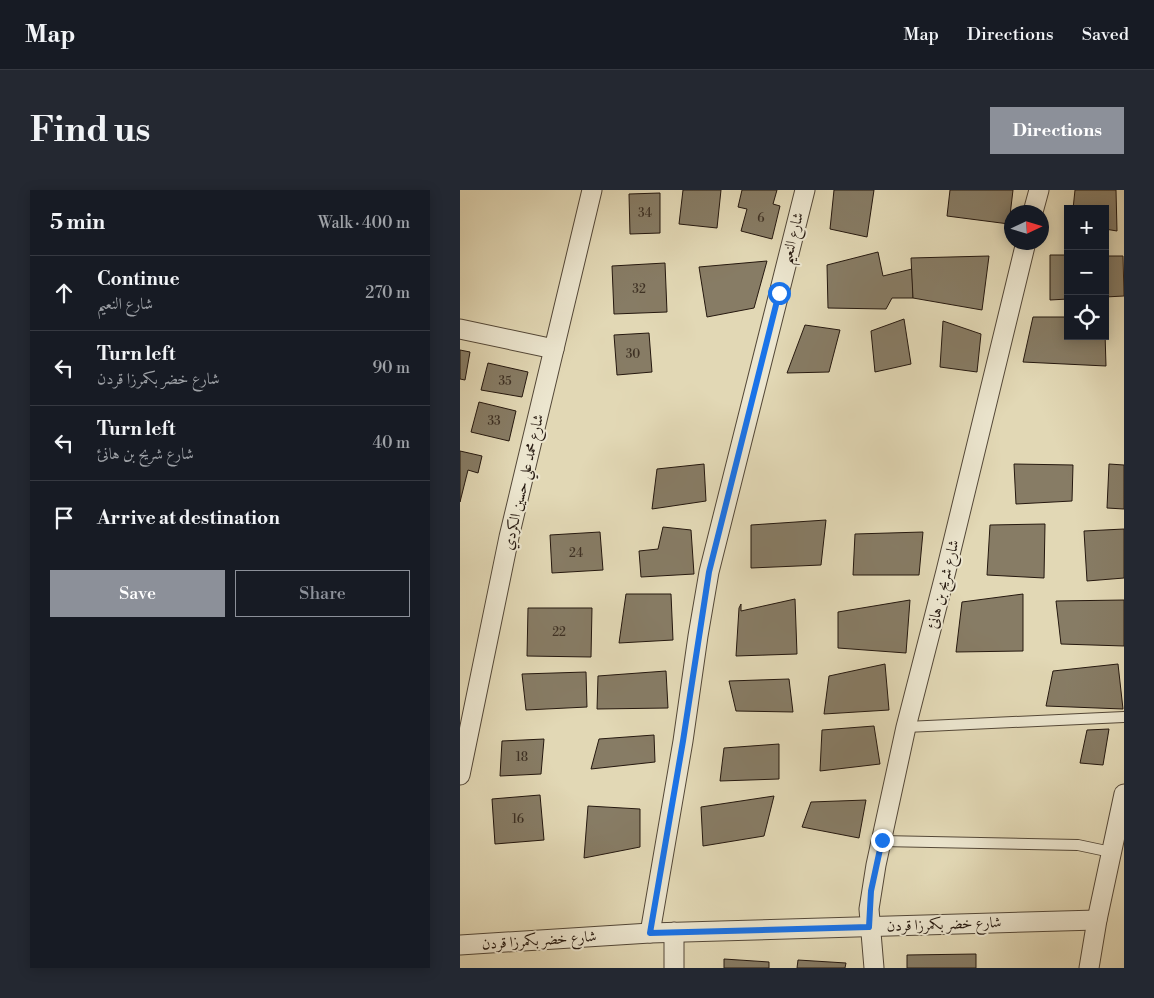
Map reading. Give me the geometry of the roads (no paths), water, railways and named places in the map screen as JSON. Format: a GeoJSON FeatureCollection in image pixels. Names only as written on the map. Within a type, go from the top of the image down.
{"type":"FeatureCollection","features":[{"type":"Feature","properties":{"kind":"street","name":"شارع محمد علي حسين الكردي"},"geometry":{"type":"LineString","coordinates":[[460,775],[493,613],[592,190]]}},
{"type":"Feature","properties":{"kind":"street","name":"شارع النعيم"},"geometry":{"type":"LineString","coordinates":[[650,933],[683,741],[709,572],[805,190]]}},
{"type":"Feature","properties":{"kind":"street"},"geometry":{"type":"LineString","coordinates":[[1035,205],[1039,190]]}},
{"type":"Feature","properties":{"kind":"street","name":"شارع شريح بن هانئ"},"geometry":{"type":"LineString","coordinates":[[874,968],[869,927],[871,891],[906,727],[949,562],[1024,250]]}},
{"type":"Feature","properties":{"kind":"street"},"geometry":{"type":"LineString","coordinates":[[460,329],[554,349]]}},
{"type":"Feature","properties":{"kind":"street"},"geometry":{"type":"LineString","coordinates":[[1089,968],[1098,920],[1118,854],[1124,794]]}},
{"type":"Feature","properties":{"kind":"street","name":"شارع خضر بكمرزا قردن"},"geometry":{"type":"LineString","coordinates":[[460,945],[674,932],[1098,920]]}},
{"type":"Feature","properties":{"kind":"street"},"geometry":{"type":"LineString","coordinates":[[674,932],[674,968]]}},
{"type":"Feature","properties":{"kind":"lane"},"geometry":{"type":"LineString","coordinates":[[906,727],[1124,717]]}},
{"type":"Feature","properties":{"kind":"lane"},"geometry":{"type":"LineString","coordinates":[[882,840],[1078,845],[1118,854]]}}]}
